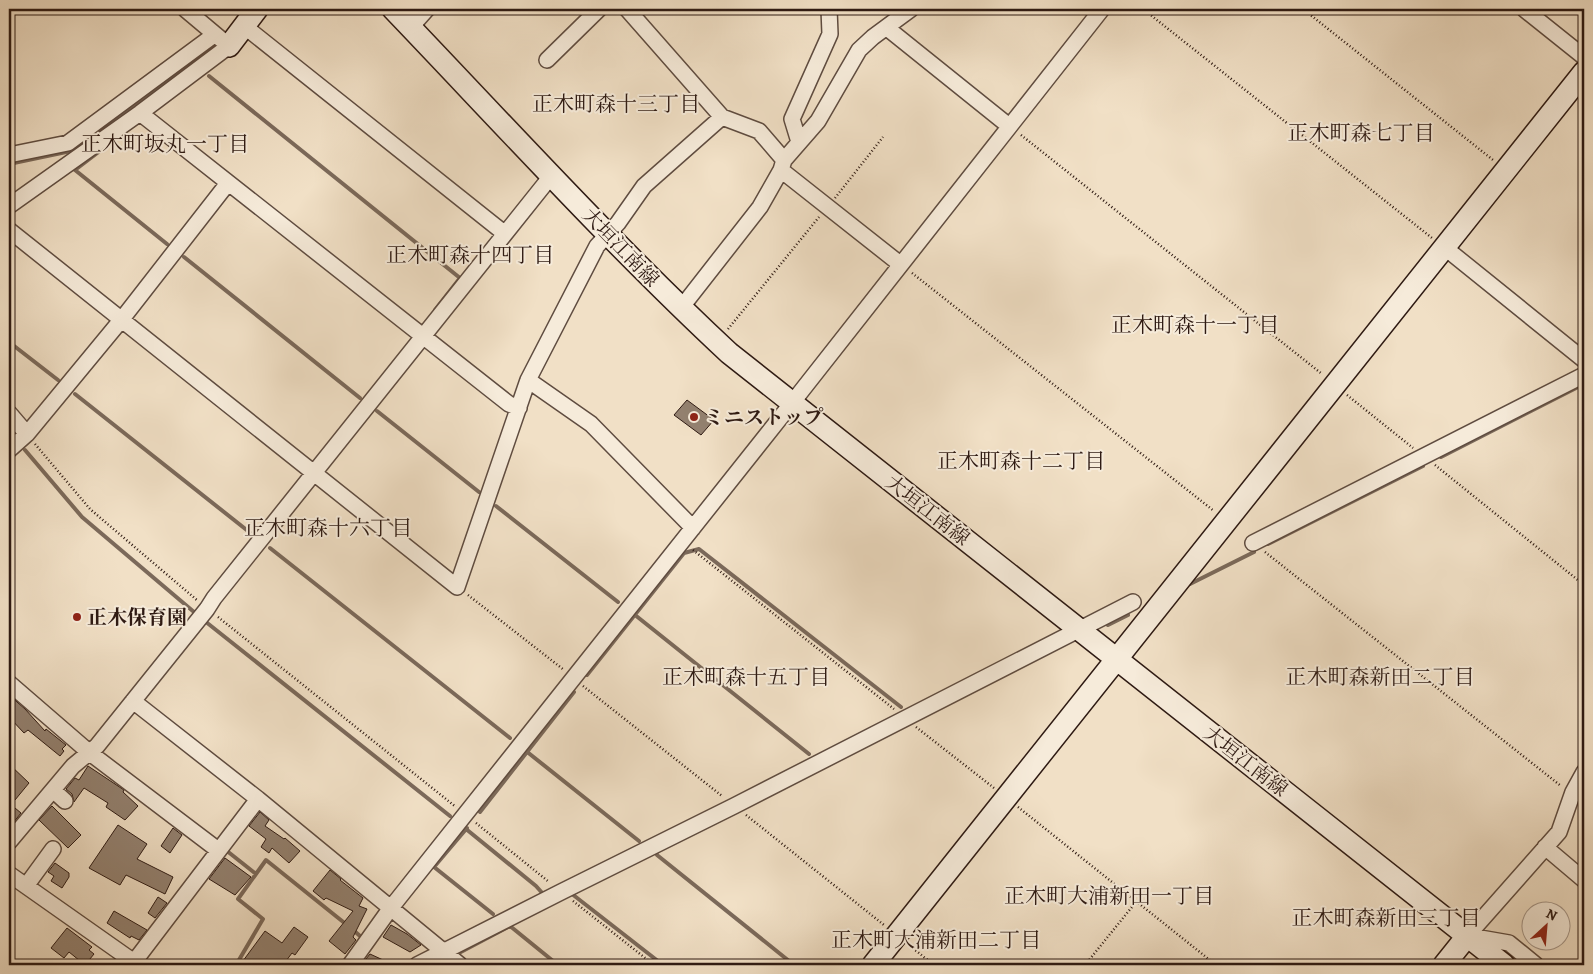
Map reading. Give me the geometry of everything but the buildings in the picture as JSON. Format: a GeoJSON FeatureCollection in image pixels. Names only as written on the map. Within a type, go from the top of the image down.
{"type":"FeatureCollection","features":[{"type":"Feature","properties":{"kind":"main road"},"geometry":{"type":"LineString","coordinates":[[221,41],[244,26],[257,9]]}},
{"type":"Feature","properties":{"kind":"main road","name":"大垣江南線"},"geometry":{"type":"LineString","coordinates":[[394,9],[608,234],[717,342],[1504,965]]}},
{"type":"Feature","properties":{"kind":"main road"},"geometry":{"type":"LineString","coordinates":[[873,965],[1116,659],[1188,572],[1584,72]]}},
{"type":"Feature","properties":{"kind":"main road"},"geometry":{"type":"LineString","coordinates":[[1444,965],[1468,935]]}},
{"type":"Feature","properties":{"kind":"street"},"geometry":{"type":"LineString","coordinates":[[185,9],[221,41]]}},
{"type":"Feature","properties":{"kind":"street"},"geometry":{"type":"LineString","coordinates":[[410,27],[427,9]]}},
{"type":"Feature","properties":{"kind":"street"},"geometry":{"type":"LineString","coordinates":[[547,60],[599,9]]}},
{"type":"Feature","properties":{"kind":"street"},"geometry":{"type":"LineString","coordinates":[[627,9],[722,117],[759,131],[783,165],[828,206],[900,264]]}},
{"type":"Feature","properties":{"kind":"street"},"geometry":{"type":"LineString","coordinates":[[799,142],[792,119],[830,34],[829,9]]}},
{"type":"Feature","properties":{"kind":"street"},"geometry":{"type":"LineString","coordinates":[[681,308],[760,207],[783,165],[799,142],[818,121],[859,50],[873,37],[911,9]]}},
{"type":"Feature","properties":{"kind":"street"},"geometry":{"type":"LineString","coordinates":[[350,965],[390,908],[792,403],[1102,9]]}},
{"type":"Feature","properties":{"kind":"street"},"geometry":{"type":"LineString","coordinates":[[1524,9],[1584,57]]}},
{"type":"Feature","properties":{"kind":"street"},"geometry":{"type":"LineString","coordinates":[[244,26],[504,233]]}},
{"type":"Feature","properties":{"kind":"street"},"geometry":{"type":"LineString","coordinates":[[887,28],[1009,126]]}},
{"type":"Feature","properties":{"kind":"street"},"geometry":{"type":"LineString","coordinates":[[9,206],[140,113],[221,41]]}},
{"type":"Feature","properties":{"kind":"street"},"geometry":{"type":"LineString","coordinates":[[9,155],[68,143],[221,41]]}},
{"type":"Feature","properties":{"kind":"street"},"geometry":{"type":"LineString","coordinates":[[140,113],[509,404],[519,408]]}},
{"type":"Feature","properties":{"kind":"street"},"geometry":{"type":"LineString","coordinates":[[9,230],[457,586],[528,380],[597,246],[618,223],[644,186],[722,117]]}},
{"type":"Feature","properties":{"kind":"street"},"geometry":{"type":"LineString","coordinates":[[9,842],[73,766],[90,753],[133,701],[552,175]]}},
{"type":"Feature","properties":{"kind":"street"},"geometry":{"type":"LineString","coordinates":[[9,450],[27,434],[122,319],[228,183]]}},
{"type":"Feature","properties":{"kind":"street"},"geometry":{"type":"LineString","coordinates":[[1444,247],[1584,360]]}},
{"type":"Feature","properties":{"kind":"street"},"geometry":{"type":"LineString","coordinates":[[1253,543],[1584,375]]}},
{"type":"Feature","properties":{"kind":"street"},"geometry":{"type":"LineString","coordinates":[[528,380],[591,424],[693,528]]}},
{"type":"Feature","properties":{"kind":"street"},"geometry":{"type":"LineString","coordinates":[[9,413],[27,434]]}},
{"type":"Feature","properties":{"kind":"street"},"geometry":{"type":"LineString","coordinates":[[417,965],[1134,602]]}},
{"type":"Feature","properties":{"kind":"street"},"geometry":{"type":"LineString","coordinates":[[9,684],[90,753],[218,850]]}},
{"type":"Feature","properties":{"kind":"street"},"geometry":{"type":"LineString","coordinates":[[133,701],[258,799],[460,965]]}},
{"type":"Feature","properties":{"kind":"street"},"geometry":{"type":"LineString","coordinates":[[1468,935],[1559,832],[1573,792],[1584,772]]}},
{"type":"Feature","properties":{"kind":"street"},"geometry":{"type":"LineString","coordinates":[[53,790],[65,801]]}},
{"type":"Feature","properties":{"kind":"street"},"geometry":{"type":"LineString","coordinates":[[9,874],[137,964],[218,850],[258,799]]}},
{"type":"Feature","properties":{"kind":"street"},"geometry":{"type":"LineString","coordinates":[[1545,847],[1584,880]]}},
{"type":"Feature","properties":{"kind":"street"},"geometry":{"type":"LineString","coordinates":[[26,886],[53,849]]}},
{"type":"Feature","properties":{"kind":"street"},"geometry":{"type":"LineString","coordinates":[[1468,935],[1509,943],[1536,965]]}},
{"type":"Feature","properties":{"kind":"path"},"geometry":{"type":"LineString","coordinates":[[1143,9],[1444,247]]}},
{"type":"Feature","properties":{"kind":"path"},"geometry":{"type":"LineString","coordinates":[[1303,9],[1505,170]]}},
{"type":"Feature","properties":{"kind":"path"},"geometry":{"type":"LineString","coordinates":[[1009,126],[1584,585]]}},
{"type":"Feature","properties":{"kind":"path"},"geometry":{"type":"LineString","coordinates":[[717,342],[883,137]]}},
{"type":"Feature","properties":{"kind":"path"},"geometry":{"type":"LineString","coordinates":[[27,434],[90,509],[207,609],[654,965]]}},
{"type":"Feature","properties":{"kind":"path"},"geometry":{"type":"LineString","coordinates":[[682,541],[1216,965]]}},
{"type":"Feature","properties":{"kind":"path"},"geometry":{"type":"LineString","coordinates":[[457,586],[573,678]]}},
{"type":"Feature","properties":{"kind":"path"},"geometry":{"type":"LineString","coordinates":[[1085,965],[1136,902]]}},
{"type":"Feature","properties":{"kind":"path"},"geometry":{"type":"LineString","coordinates":[[897,935],[934,965]]}},
{"type":"Feature","properties":{"kind":"waterway"},"geometry":{"type":"LineString","coordinates":[[9,164],[71,151],[197,61]]}},
{"type":"Feature","properties":{"kind":"waterway"},"geometry":{"type":"LineString","coordinates":[[209,76],[460,278],[435,310]]}},
{"type":"Feature","properties":{"kind":"waterway"},"geometry":{"type":"LineString","coordinates":[[113,141],[75,170],[167,244]]}},
{"type":"Feature","properties":{"kind":"waterway"},"geometry":{"type":"LineString","coordinates":[[184,257],[360,398]]}},
{"type":"Feature","properties":{"kind":"waterway"},"geometry":{"type":"LineString","coordinates":[[9,342],[58,380]]}},
{"type":"Feature","properties":{"kind":"waterway"},"geometry":{"type":"LineString","coordinates":[[1441,457],[1584,384]]}},
{"type":"Feature","properties":{"kind":"waterway"},"geometry":{"type":"LineString","coordinates":[[75,394],[253,535]]}},
{"type":"Feature","properties":{"kind":"waterway"},"geometry":{"type":"LineString","coordinates":[[377,411],[479,492]]}},
{"type":"Feature","properties":{"kind":"waterway"},"geometry":{"type":"LineString","coordinates":[[25,450],[82,517],[194,612]]}},
{"type":"Feature","properties":{"kind":"waterway"},"geometry":{"type":"LineString","coordinates":[[1268,544],[1423,466]]}},
{"type":"Feature","properties":{"kind":"waterway"},"geometry":{"type":"LineString","coordinates":[[496,506],[618,602]]}},
{"type":"Feature","properties":{"kind":"waterway"},"geometry":{"type":"LineString","coordinates":[[270,548],[510,738]]}},
{"type":"Feature","properties":{"kind":"waterway"},"geometry":{"type":"LineString","coordinates":[[587,675],[684,553],[699,549],[901,707]]}},
{"type":"Feature","properties":{"kind":"waterway"},"geometry":{"type":"LineString","coordinates":[[1190,584],[1254,552]]}},
{"type":"Feature","properties":{"kind":"waterway"},"geometry":{"type":"LineString","coordinates":[[635,615],[809,754]]}},
{"type":"Feature","properties":{"kind":"waterway"},"geometry":{"type":"LineString","coordinates":[[1108,625],[1128,615]]}},
{"type":"Feature","properties":{"kind":"waterway"},"geometry":{"type":"LineString","coordinates":[[206,622],[450,816]]}},
{"type":"Feature","properties":{"kind":"waterway"},"geometry":{"type":"LineString","coordinates":[[480,812],[574,692]]}},
{"type":"Feature","properties":{"kind":"waterway"},"geometry":{"type":"LineString","coordinates":[[526,751],[639,841]]}},
{"type":"Feature","properties":{"kind":"waterway"},"geometry":{"type":"LineString","coordinates":[[467,828],[434,867],[493,914]]}},
{"type":"Feature","properties":{"kind":"waterway"},"geometry":{"type":"LineString","coordinates":[[466,829],[536,886],[544,895]]}},
{"type":"Feature","properties":{"kind":"waterway"},"geometry":{"type":"LineString","coordinates":[[227,851],[256,874]]}},
{"type":"Feature","properties":{"kind":"waterway"},"geometry":{"type":"LineString","coordinates":[[656,851],[657,855],[794,965]]}},
{"type":"Feature","properties":{"kind":"waterway"},"geometry":{"type":"LineString","coordinates":[[236,965],[263,919],[238,899],[266,860],[347,925]]}},
{"type":"Feature","properties":{"kind":"waterway"},"geometry":{"type":"LineString","coordinates":[[576,892],[572,894],[663,965]]}},
{"type":"Feature","properties":{"kind":"waterway"},"geometry":{"type":"LineString","coordinates":[[457,954],[512,925]]}},
{"type":"Feature","properties":{"kind":"waterway"},"geometry":{"type":"LineString","coordinates":[[510,926],[558,965]]}},
{"type":"Feature","properties":{"kind":"waterway"},"geometry":{"type":"LineString","coordinates":[[352,929],[360,936]]}},
{"type":"Feature","properties":{"kind":"waterway"},"geometry":{"type":"LineString","coordinates":[[439,965],[444,962]]}},
{"type":"Feature","properties":{"kind":"place","name":"ミニストップ"},"geometry":{"type":"Point","coordinates":[694,417]}},
{"type":"Feature","properties":{"kind":"place","name":"正木保育園"},"geometry":{"type":"Point","coordinates":[77,617]}},
{"type":"Feature","properties":{"kind":"district","name":"正木町森十三丁目"},"geometry":{"type":"Point","coordinates":[616,104]}},
{"type":"Feature","properties":{"kind":"district","name":"正木町森七丁目"},"geometry":{"type":"Point","coordinates":[1361,133]}},
{"type":"Feature","properties":{"kind":"district","name":"正木町坂丸一丁目"},"geometry":{"type":"Point","coordinates":[165,144]}},
{"type":"Feature","properties":{"kind":"district","name":"正木町森十四丁目"},"geometry":{"type":"Point","coordinates":[470,255]}},
{"type":"Feature","properties":{"kind":"district","name":"正木町森十一丁目"},"geometry":{"type":"Point","coordinates":[1195,325]}},
{"type":"Feature","properties":{"kind":"district","name":"正木町森十二丁目"},"geometry":{"type":"Point","coordinates":[1021,461]}},
{"type":"Feature","properties":{"kind":"district","name":"正木町森十六丁目"},"geometry":{"type":"Point","coordinates":[328,528]}},
{"type":"Feature","properties":{"kind":"district","name":"正木町森十五丁目"},"geometry":{"type":"Point","coordinates":[746,677]}},
{"type":"Feature","properties":{"kind":"district","name":"正木町森新田二丁目"},"geometry":{"type":"Point","coordinates":[1380,677]}},
{"type":"Feature","properties":{"kind":"district","name":"正木町大浦新田一丁目"},"geometry":{"type":"Point","coordinates":[1109,896]}},
{"type":"Feature","properties":{"kind":"district","name":"正木町森新田三丁目"},"geometry":{"type":"Point","coordinates":[1386,918]}},
{"type":"Feature","properties":{"kind":"district","name":"正木町大浦新田二丁目"},"geometry":{"type":"Point","coordinates":[936,940]}}]}
